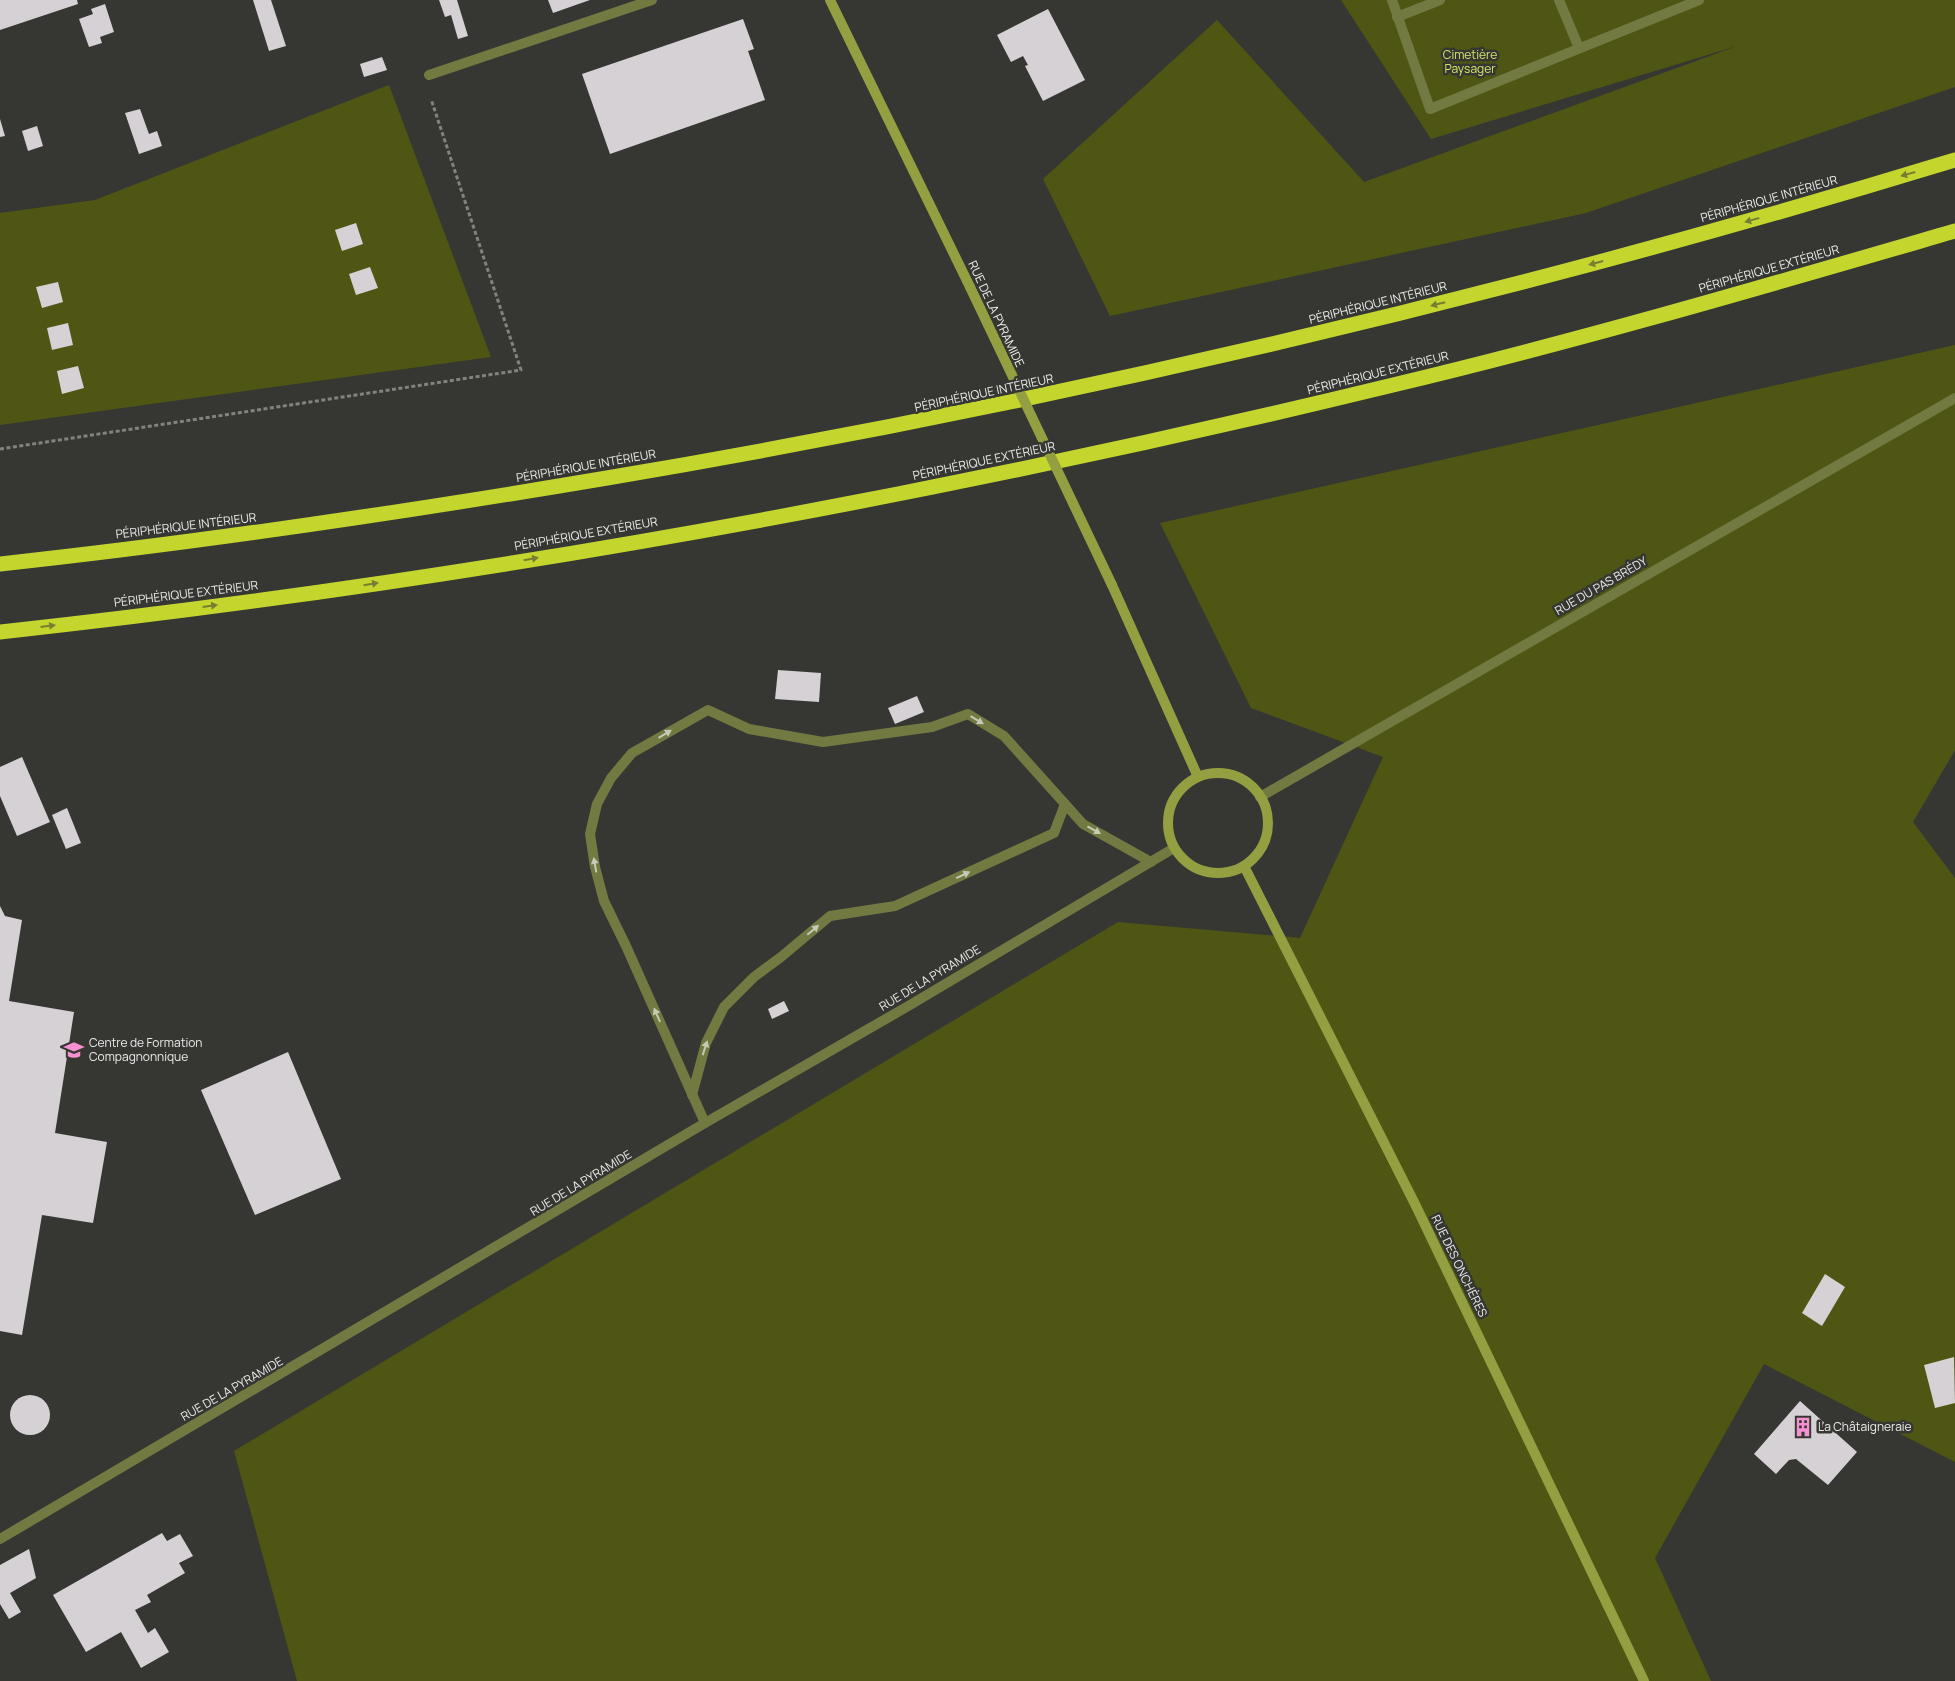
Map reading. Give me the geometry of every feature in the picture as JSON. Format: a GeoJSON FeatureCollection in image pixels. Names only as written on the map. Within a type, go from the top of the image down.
{"type":"FeatureCollection","features":[{"type":"Feature","properties":{"kind":"highway","name":"PÉRIPHÉRIQUE INTÉRIEUR"},"geometry":{"type":"LineString","coordinates":[[0,564],[257,532],[528,491],[748,454],[892,427],[1060,392],[1367,322],[1521,283],[1727,227],[1955,160]]}},
{"type":"Feature","properties":{"kind":"highway","name":"PÉRIPHÉRIQUE EXTÉRIEUR"},"geometry":{"type":"LineString","coordinates":[[0,632],[306,594],[509,563],[852,505],[1221,426],[1397,385],[1722,298],[1955,231]]}},
{"type":"Feature","properties":{"kind":"street"},"geometry":{"type":"LineString","coordinates":[[428,75],[652,0]]}},
{"type":"Feature","properties":{"kind":"street","name":"RUE DE LA PYRAMIDE"},"geometry":{"type":"LineString","coordinates":[[830,0],[1112,585],[1198,776]]}},
{"type":"Feature","properties":{"kind":"street"},"geometry":{"type":"LineString","coordinates":[[1392,0],[1430,108],[1699,0]]}},
{"type":"Feature","properties":{"kind":"street"},"geometry":{"type":"LineString","coordinates":[[1398,17],[1440,0]]}},
{"type":"Feature","properties":{"kind":"street"},"geometry":{"type":"LineString","coordinates":[[1559,0],[1579,48]]}},
{"type":"Feature","properties":{"kind":"street","name":"RUE DU PAS BRÉDY"},"geometry":{"type":"LineString","coordinates":[[1260,797],[1955,398]]}},
{"type":"Feature","properties":{"kind":"street"},"geometry":{"type":"LineString","coordinates":[[705,1123],[604,901],[595,867],[590,834],[597,804],[611,778],[632,754],[708,710],[749,729],[823,742],[932,727],[968,714],[1004,736],[1083,824],[1151,862]]}},
{"type":"Feature","properties":{"kind":"street"},"geometry":{"type":"LineString","coordinates":[[1212,773],[1227,774],[1240,778],[1251,786],[1260,797],[1266,809],[1268,822],[1266,835],[1262,847],[1244,866],[1232,871],[1206,872],[1193,867],[1182,859],[1174,848],[1169,834],[1168,819],[1172,801],[1183,787],[1198,776],[1212,773]]}},
{"type":"Feature","properties":{"kind":"street"},"geometry":{"type":"LineString","coordinates":[[692,1094],[706,1043],[724,1006],[754,977],[830,916],[895,906],[1054,834],[1065,804]]}},
{"type":"Feature","properties":{"kind":"street","name":"RUE DE LA PYRAMIDE"},"geometry":{"type":"LineString","coordinates":[[0,1539],[1174,848]]}},
{"type":"Feature","properties":{"kind":"street","name":"RUE DES ONCHÈRES"},"geometry":{"type":"LineString","coordinates":[[1244,866],[1419,1212],[1644,1681]]}},
{"type":"Feature","properties":{"kind":"path"},"geometry":{"type":"LineString","coordinates":[[0,449],[521,370],[430,94],[428,75]]}},
{"type":"Feature","properties":{"kind":"green space","name":"Cimetière Paysager"},"geometry":{"type":"Polygon","coordinates":[[[1341,0],[1955,0],[1955,87],[1586,213],[1110,316],[1043,179],[1217,20],[1364,182],[1737,46],[1431,139],[1341,0]]]}},
{"type":"Feature","properties":{"kind":"green space"},"geometry":{"type":"Polygon","coordinates":[[[389,85],[491,357],[0,425],[0,213],[95,200],[389,85]]]}},
{"type":"Feature","properties":{"kind":"green space"},"geometry":{"type":"Polygon","coordinates":[[[1955,345],[1955,750],[1913,822],[1955,878],[1955,1462],[1764,1364],[1655,1558],[1711,1681],[297,1681],[234,1451],[1118,922],[1300,938],[1383,757],[1251,708],[1160,523],[1955,345]]]}},
{"type":"Feature","properties":{"kind":"building"},"geometry":{"type":"Polygon","coordinates":[[[0,0],[77,0],[78,4],[0,30],[0,0]]]}},
{"type":"Feature","properties":{"kind":"building"},"geometry":{"type":"Polygon","coordinates":[[[253,0],[271,0],[286,46],[269,51],[253,0]]]}},
{"type":"Feature","properties":{"kind":"building"},"geometry":{"type":"Polygon","coordinates":[[[439,0],[457,0],[468,36],[458,39],[451,15],[445,17],[439,0]]]}},
{"type":"Feature","properties":{"kind":"building"},"geometry":{"type":"Polygon","coordinates":[[[548,0],[590,0],[553,13],[548,0]]]}},
{"type":"Feature","properties":{"kind":"building"},"geometry":{"type":"Polygon","coordinates":[[[105,4],[114,32],[100,37],[102,43],[89,47],[79,19],[93,14],[91,9],[105,4]]]}},
{"type":"Feature","properties":{"kind":"building"},"geometry":{"type":"Polygon","coordinates":[[[1048,9],[1085,80],[1043,101],[1025,66],[1028,65],[1023,56],[1011,62],[997,35],[1048,9]]]}},
{"type":"Feature","properties":{"kind":"building"},"geometry":{"type":"Polygon","coordinates":[[[743,19],[754,49],[748,51],[765,100],[610,154],[582,74],[743,19]]]}},
{"type":"Feature","properties":{"kind":"building"},"geometry":{"type":"Polygon","coordinates":[[[382,57],[387,70],[364,77],[360,64],[382,57]]]}},
{"type":"Feature","properties":{"kind":"building"},"geometry":{"type":"Polygon","coordinates":[[[140,109],[149,134],[157,131],[162,146],[139,154],[125,113],[140,109]]]}},
{"type":"Feature","properties":{"kind":"building"},"geometry":{"type":"Polygon","coordinates":[[[0,119],[5,136],[0,137],[0,119]]]}},
{"type":"Feature","properties":{"kind":"building"},"geometry":{"type":"Polygon","coordinates":[[[37,126],[43,146],[28,151],[22,131],[37,126]]]}},
{"type":"Feature","properties":{"kind":"building"},"geometry":{"type":"Polygon","coordinates":[[[356,223],[363,244],[342,251],[335,230],[356,223]]]}},
{"type":"Feature","properties":{"kind":"building"},"geometry":{"type":"Polygon","coordinates":[[[370,267],[378,288],[356,295],[349,274],[370,267]]]}},
{"type":"Feature","properties":{"kind":"building"},"geometry":{"type":"Polygon","coordinates":[[[58,282],[63,302],[42,308],[36,287],[58,282]]]}},
{"type":"Feature","properties":{"kind":"building"},"geometry":{"type":"Polygon","coordinates":[[[68,323],[73,345],[52,350],[47,328],[68,323]]]}},
{"type":"Feature","properties":{"kind":"building"},"geometry":{"type":"Polygon","coordinates":[[[78,366],[84,388],[62,394],[57,371],[78,366]]]}},
{"type":"Feature","properties":{"kind":"building"},"geometry":{"type":"Polygon","coordinates":[[[778,670],[821,673],[819,702],[775,699],[778,670]]]}},
{"type":"Feature","properties":{"kind":"building"},"geometry":{"type":"Polygon","coordinates":[[[917,696],[924,712],[895,724],[888,708],[917,696]]]}},
{"type":"Feature","properties":{"kind":"building"},"geometry":{"type":"Polygon","coordinates":[[[22,757],[50,822],[17,836],[0,796],[0,767],[22,757]]]}},
{"type":"Feature","properties":{"kind":"building"},"geometry":{"type":"Polygon","coordinates":[[[67,808],[81,843],[66,849],[52,815],[67,808]]]}},
{"type":"Feature","properties":{"kind":"building"},"geometry":{"type":"Polygon","coordinates":[[[0,906],[5,916],[22,920],[9,1001],[74,1012],[55,1133],[107,1142],[93,1223],[42,1215],[22,1335],[0,1331],[0,906]]]}},
{"type":"Feature","properties":{"kind":"building"},"geometry":{"type":"Polygon","coordinates":[[[784,1001],[789,1011],[772,1019],[768,1009],[784,1001]]]}},
{"type":"Feature","properties":{"kind":"building"},"geometry":{"type":"Polygon","coordinates":[[[288,1052],[341,1179],[255,1215],[201,1090],[288,1052]]]}},
{"type":"Feature","properties":{"kind":"building"},"geometry":{"type":"Polygon","coordinates":[[[1825,1274],[1845,1287],[1822,1326],[1802,1313],[1825,1274]]]}},
{"type":"Feature","properties":{"kind":"building"},"geometry":{"type":"Polygon","coordinates":[[[1954,1357],[1955,1403],[1935,1408],[1924,1365],[1954,1357]]]}},
{"type":"Feature","properties":{"kind":"building"},"geometry":{"type":"Polygon","coordinates":[[[30,1395],[44,1401],[50,1415],[44,1429],[30,1435],[16,1429],[10,1415],[16,1401],[30,1395]]]}},
{"type":"Feature","properties":{"kind":"building","name":"La Châtaigneraie"},"geometry":{"type":"Polygon","coordinates":[[[1800,1401],[1857,1452],[1828,1485],[1796,1459],[1789,1460],[1776,1474],[1754,1454],[1800,1401]]]}},
{"type":"Feature","properties":{"kind":"building"},"geometry":{"type":"Polygon","coordinates":[[[162,1533],[167,1541],[180,1534],[193,1556],[179,1563],[185,1573],[147,1595],[151,1602],[135,1610],[148,1633],[155,1628],[169,1652],[141,1668],[121,1632],[86,1652],[53,1595],[162,1533]]]}},
{"type":"Feature","properties":{"kind":"building"},"geometry":{"type":"Polygon","coordinates":[[[29,1549],[36,1578],[10,1593],[21,1612],[9,1619],[0,1604],[0,1565],[29,1549]]]}},
{"type":"Feature","properties":{"kind":"place","name":"Centre de Formation Compagnonnique"},"geometry":{"type":"Point","coordinates":[74,1050]}},
{"type":"Feature","properties":{"kind":"place","name":"La Châtaigneraie"},"geometry":{"type":"Point","coordinates":[1803,1427]}}]}
